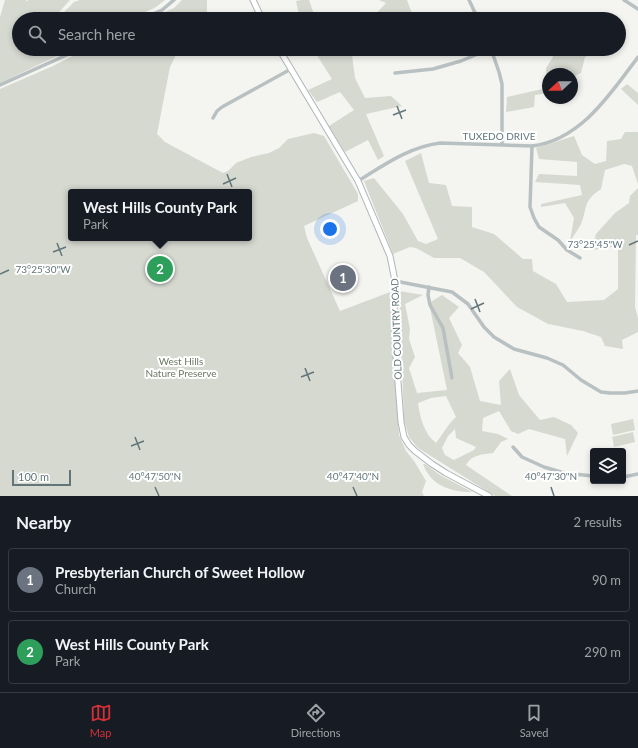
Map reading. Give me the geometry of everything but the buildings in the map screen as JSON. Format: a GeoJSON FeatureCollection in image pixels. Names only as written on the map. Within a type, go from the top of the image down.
{"type":"FeatureCollection","features":[{"type":"Feature","properties":{"kind":"main road"},"geometry":{"type":"LineString","coordinates":[[253,0],[259,12]]}},
{"type":"Feature","properties":{"kind":"main road","name":"OLD COUNTRY ROAD"},"geometry":{"type":"LineString","coordinates":[[283,56],[358,181],[394,269],[396,281],[394,316],[396,356],[401,422],[404,437],[409,446],[432,464],[489,496]]}},
{"type":"Feature","properties":{"kind":"street"},"geometry":{"type":"LineString","coordinates":[[158,12],[174,0]]}},
{"type":"Feature","properties":{"kind":"street"},"geometry":{"type":"LineString","coordinates":[[469,0],[475,12]]}},
{"type":"Feature","properties":{"kind":"street"},"geometry":{"type":"LineString","coordinates":[[624,0],[638,10]]}},
{"type":"Feature","properties":{"kind":"street"},"geometry":{"type":"LineString","coordinates":[[0,85],[64,56]]}},
{"type":"Feature","properties":{"kind":"street"},"geometry":{"type":"LineString","coordinates":[[396,73],[433,69],[474,56]]}},
{"type":"Feature","properties":{"kind":"street"},"geometry":{"type":"LineString","coordinates":[[493,56],[502,84],[502,144]]}},
{"type":"Feature","properties":{"kind":"street","name":"TUXEDO DRIVE"},"geometry":{"type":"LineString","coordinates":[[358,181],[406,153],[429,145],[440,143],[532,146],[563,136],[590,116],[615,88],[638,57]]}},
{"type":"Feature","properties":{"kind":"street"},"geometry":{"type":"LineString","coordinates":[[213,118],[217,111],[222,107],[291,69]]}},
{"type":"Feature","properties":{"kind":"street"},"geometry":{"type":"LineString","coordinates":[[532,146],[530,207],[534,218],[539,227],[558,240],[567,250],[580,258]]}},
{"type":"Feature","properties":{"kind":"street"},"geometry":{"type":"LineString","coordinates":[[396,281],[452,292],[468,304],[484,327],[494,337],[514,348],[547,358],[563,365],[590,387],[601,392],[610,393],[638,391]]}},
{"type":"Feature","properties":{"kind":"street"},"geometry":{"type":"LineString","coordinates":[[429,287],[428,295],[430,305],[443,328],[452,378]]}},
{"type":"Feature","properties":{"kind":"street"},"geometry":{"type":"LineString","coordinates":[[513,447],[522,457],[544,467],[564,473],[590,476]]}},
{"type":"Feature","properties":{"kind":"street"},"geometry":{"type":"LineString","coordinates":[[626,476],[638,474]]}},
{"type":"Feature","properties":{"kind":"green space"},"geometry":{"type":"Polygon","coordinates":[[[5,0],[26,0],[27,2],[28,0],[70,0],[59,12],[12,12],[12,56],[57,56],[0,83],[0,17],[5,0]]]}},
{"type":"Feature","properties":{"kind":"green space"},"geometry":{"type":"Polygon","coordinates":[[[80,0],[165,0],[156,7],[146,12],[64,12],[74,2],[80,0]]]}},
{"type":"Feature","properties":{"kind":"green space"},"geometry":{"type":"Polygon","coordinates":[[[182,0],[207,0],[207,12],[165,12],[174,8],[182,0]]]}},
{"type":"Feature","properties":{"kind":"green space"},"geometry":{"type":"Polygon","coordinates":[[[309,0],[313,12],[298,12],[296,1],[309,0]]]}},
{"type":"Feature","properties":{"kind":"green space"},"geometry":{"type":"Polygon","coordinates":[[[379,0],[407,0],[411,12],[378,12],[386,3],[379,0]]]}},
{"type":"Feature","properties":{"kind":"green space","name":"West Hills Nature Preserve"},"geometry":{"type":"Polygon","coordinates":[[[72,56],[175,56],[170,67],[157,134],[165,142],[223,173],[228,171],[236,163],[251,157],[269,153],[279,148],[288,139],[314,133],[324,136],[358,194],[358,201],[304,226],[307,238],[340,311],[390,292],[399,435],[406,451],[426,481],[422,492],[424,496],[0,496],[0,89],[72,56]]]}},
{"type":"Feature","properties":{"kind":"green space"},"geometry":{"type":"Polygon","coordinates":[[[317,56],[352,56],[355,78],[365,98],[391,96],[402,106],[366,114],[384,156],[378,160],[368,140],[345,152],[329,126],[354,110],[340,92],[317,102],[308,90],[332,79],[317,56]]]}},
{"type":"Feature","properties":{"kind":"green space"},"geometry":{"type":"Polygon","coordinates":[[[553,56],[587,56],[585,57],[581,73],[578,74],[578,68],[546,68],[553,56]]]}},
{"type":"Feature","properties":{"kind":"green space"},"geometry":{"type":"Polygon","coordinates":[[[627,84],[638,93],[638,105],[621,89],[627,84]]]}},
{"type":"Feature","properties":{"kind":"green space"},"geometry":{"type":"Polygon","coordinates":[[[542,89],[542,94],[535,95],[534,107],[506,112],[507,97],[542,89]]]}},
{"type":"Feature","properties":{"kind":"green space"},"geometry":{"type":"Polygon","coordinates":[[[625,132],[638,132],[638,184],[632,166],[624,164],[605,170],[601,189],[588,201],[581,224],[570,241],[574,218],[565,203],[541,207],[541,204],[582,195],[580,185],[535,182],[539,174],[577,176],[577,162],[539,159],[536,148],[574,136],[582,155],[595,164],[606,161],[607,141],[621,139],[625,132]]]}},
{"type":"Feature","properties":{"kind":"green space"},"geometry":{"type":"Polygon","coordinates":[[[421,153],[429,183],[446,185],[452,206],[472,207],[472,227],[494,234],[523,259],[532,259],[533,271],[556,284],[567,302],[604,300],[618,289],[618,246],[592,250],[596,234],[615,213],[629,203],[630,196],[638,188],[635,307],[638,318],[638,332],[622,340],[623,349],[605,346],[601,337],[583,331],[548,324],[517,307],[484,272],[460,258],[434,258],[416,248],[410,247],[393,254],[364,181],[374,178],[403,214],[418,241],[426,244],[438,239],[405,161],[421,153]]]}},
{"type":"Feature","properties":{"kind":"green space"},"geometry":{"type":"Polygon","coordinates":[[[399,291],[423,295],[405,304],[410,329],[409,339],[415,357],[409,368],[417,393],[447,390],[429,303],[442,295],[459,307],[449,318],[462,345],[458,353],[470,367],[480,401],[501,405],[499,381],[510,369],[519,395],[540,420],[554,417],[571,425],[578,433],[567,456],[565,439],[529,429],[518,434],[511,431],[499,411],[483,418],[482,431],[498,434],[508,439],[501,442],[493,453],[474,457],[466,465],[512,496],[495,496],[418,448],[409,437],[404,420],[399,291]],[[446,396],[431,398],[418,403],[421,419],[428,435],[436,443],[456,417],[446,396]],[[455,429],[448,436],[442,448],[445,455],[454,460],[474,450],[476,447],[456,438],[455,429]]]}},
{"type":"Feature","properties":{"kind":"green space"},"geometry":{"type":"Polygon","coordinates":[[[633,419],[635,430],[613,435],[611,424],[633,419]]]}},
{"type":"Feature","properties":{"kind":"green space"},"geometry":{"type":"Polygon","coordinates":[[[633,432],[635,442],[614,447],[612,437],[633,432]]]}},
{"type":"Feature","properties":{"kind":"green space"},"geometry":{"type":"Polygon","coordinates":[[[423,464],[472,492],[461,492],[443,486],[433,480],[427,473],[423,464]]]}},
{"type":"Feature","properties":{"kind":"place","name":"West Hills County Park"},"geometry":{"type":"Point","coordinates":[160,269]}},
{"type":"Feature","properties":{"kind":"place","name":"Presbyterian Church of Sweet Hollow"},"geometry":{"type":"Point","coordinates":[343,278]}}]}
